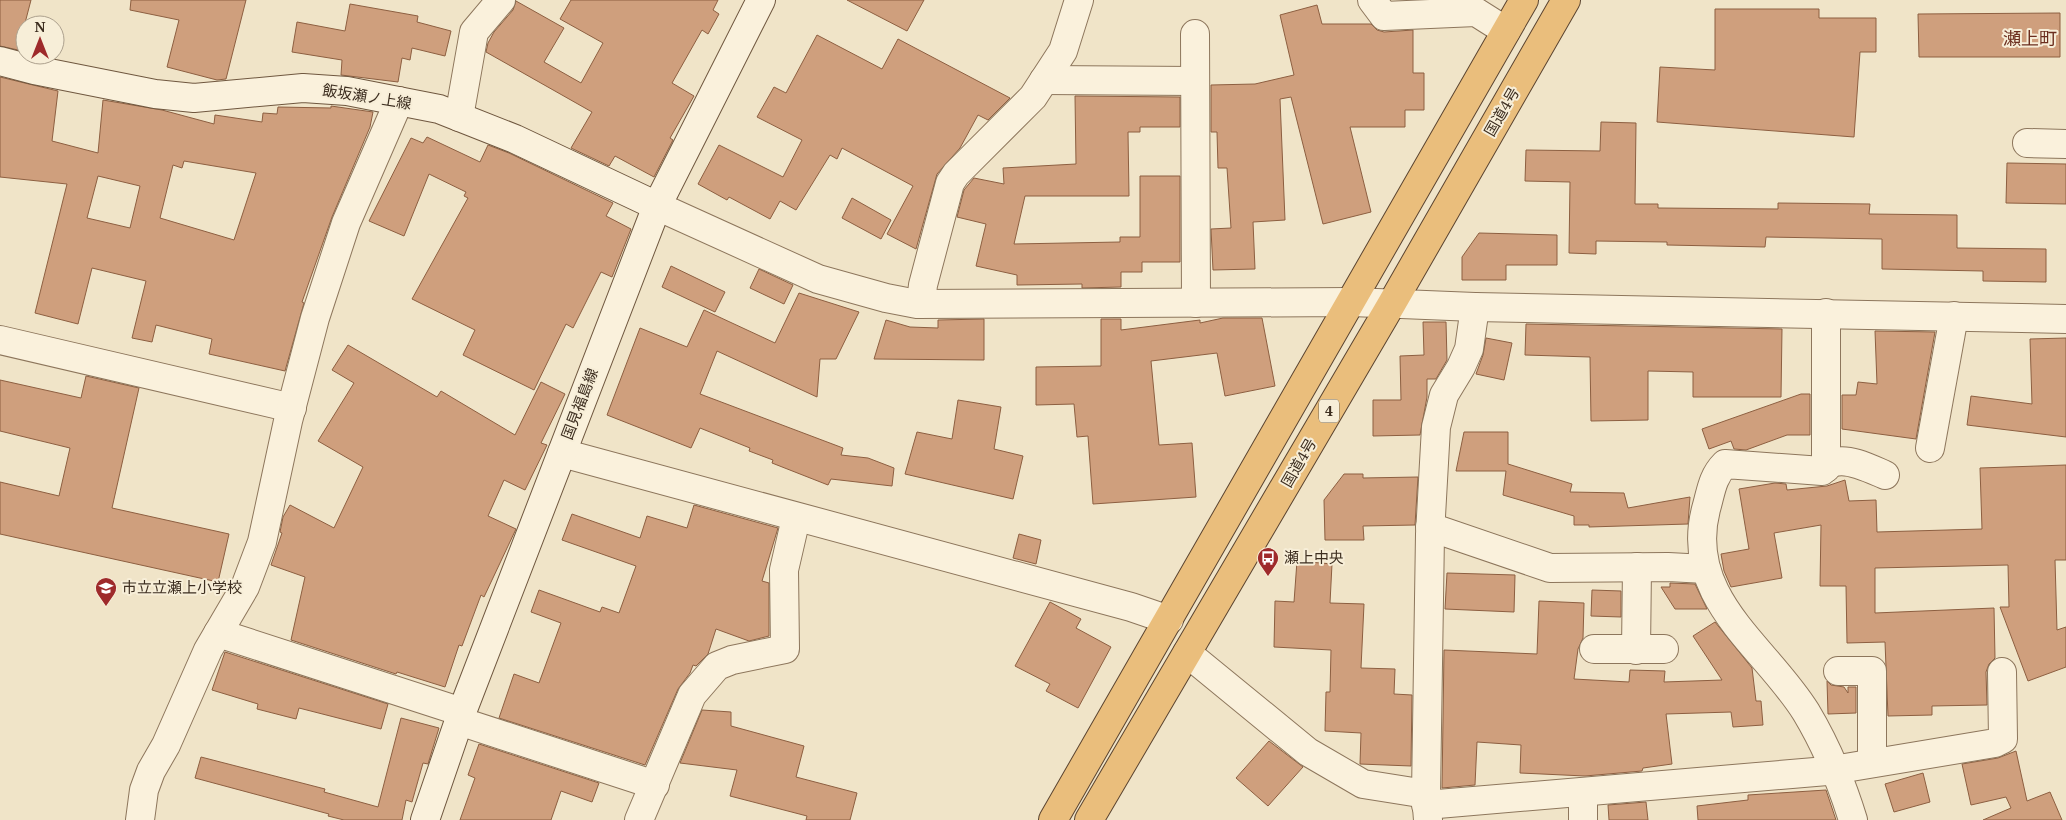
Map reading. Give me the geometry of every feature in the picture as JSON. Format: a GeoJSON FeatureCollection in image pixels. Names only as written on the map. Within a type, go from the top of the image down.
{"type":"FeatureCollection","features":[{"type":"Feature","properties":{"kind":"highway","name":"4"},"geometry":{"type":"LineString","coordinates":[[1053,820],[1524,0]]}},
{"type":"Feature","properties":{"kind":"highway","name":"国道4号"},"geometry":{"type":"LineString","coordinates":[[1089,820],[1391,305],[1566,0]]}},
{"type":"Feature","properties":{"kind":"street"},"geometry":{"type":"LineString","coordinates":[[459,117],[474,32],[501,0]]}},
{"type":"Feature","properties":{"kind":"street","name":"国見福島線"},"geometry":{"type":"LineString","coordinates":[[425,820],[460,717],[657,206],[761,0]]}},
{"type":"Feature","properties":{"kind":"street"},"geometry":{"type":"LineString","coordinates":[[921,302],[923,285],[950,184],[956,174],[1033,98],[1063,50],[1079,0]]}},
{"type":"Feature","properties":{"kind":"street"},"geometry":{"type":"LineString","coordinates":[[1372,0],[1384,16],[1476,6],[1506,31]]}},
{"type":"Feature","properties":{"kind":"street"},"geometry":{"type":"LineString","coordinates":[[1195,34],[1196,303]]}},
{"type":"Feature","properties":{"kind":"street","name":"飯坂瀬ノ上線"},"geometry":{"type":"LineString","coordinates":[[0,61],[34,70],[155,94],[184,97],[303,88],[347,91],[439,109],[515,139],[818,279],[886,298],[921,302],[1352,302],[1475,307],[2066,318]]}},
{"type":"Feature","properties":{"kind":"street"},"geometry":{"type":"LineString","coordinates":[[1044,80],[1195,81]]}},
{"type":"Feature","properties":{"kind":"street"},"geometry":{"type":"LineString","coordinates":[[140,820],[144,790],[151,771],[218,633],[245,587],[262,542],[292,408],[315,318],[346,223],[399,101]]}},
{"type":"Feature","properties":{"kind":"street"},"geometry":{"type":"LineString","coordinates":[[2027,143],[2066,144]]}},
{"type":"Feature","properties":{"kind":"street"},"geometry":{"type":"LineString","coordinates":[[1426,807],[1430,527],[1436,427],[1444,395],[1461,367],[1469,349],[1475,307]]}},
{"type":"Feature","properties":{"kind":"street"},"geometry":{"type":"LineString","coordinates":[[1826,313],[1826,468]]}},
{"type":"Feature","properties":{"kind":"street"},"geometry":{"type":"LineString","coordinates":[[1930,448],[1954,316]]}},
{"type":"Feature","properties":{"kind":"street"},"geometry":{"type":"LineString","coordinates":[[0,340],[292,408]]}},
{"type":"Feature","properties":{"kind":"street"},"geometry":{"type":"LineString","coordinates":[[562,453],[796,518],[1131,607],[1169,620]]}},
{"type":"Feature","properties":{"kind":"street"},"geometry":{"type":"LineString","coordinates":[[1853,820],[1837,769],[1805,711],[1714,593],[1706,569],[1702,546],[1702,524],[1715,474],[1725,464],[1822,471],[1833,462],[1840,461],[1862,466],[1885,475]]}},
{"type":"Feature","properties":{"kind":"street"},"geometry":{"type":"LineString","coordinates":[[639,820],[692,695],[717,666],[732,660],[785,649],[784,570],[796,518]]}},
{"type":"Feature","properties":{"kind":"street"},"geometry":{"type":"LineString","coordinates":[[1430,527],[1550,568],[1637,567],[1706,569]]}},
{"type":"Feature","properties":{"kind":"street"},"geometry":{"type":"LineString","coordinates":[[1636,650],[1637,567]]}},
{"type":"Feature","properties":{"kind":"street"},"geometry":{"type":"LineString","coordinates":[[218,633],[655,785]]}},
{"type":"Feature","properties":{"kind":"street"},"geometry":{"type":"LineString","coordinates":[[1594,649],[1664,649]]}},
{"type":"Feature","properties":{"kind":"street"},"geometry":{"type":"LineString","coordinates":[[1187,652],[1308,752],[1363,784],[1426,807],[1837,769],[1995,743],[2002,738],[2002,672]]}},
{"type":"Feature","properties":{"kind":"street"},"geometry":{"type":"LineString","coordinates":[[1838,671],[1872,671],[1872,763]]}},
{"type":"Feature","properties":{"kind":"street"},"geometry":{"type":"LineString","coordinates":[[1583,792],[1583,820]]}},
{"type":"Feature","properties":{"kind":"building"},"geometry":{"type":"Polygon","coordinates":[[[0,0],[31,0],[27,15],[15,15],[15,49],[0,46],[0,0]]]}},
{"type":"Feature","properties":{"kind":"building"},"geometry":{"type":"Polygon","coordinates":[[[131,0],[246,0],[226,79],[217,80],[167,67],[179,20],[130,10],[131,0]]]}},
{"type":"Feature","properties":{"kind":"building"},"geometry":{"type":"Polygon","coordinates":[[[571,0],[718,0],[713,10],[719,14],[708,34],[702,30],[672,83],[694,96],[670,138],[673,140],[654,177],[615,156],[609,166],[571,148],[592,112],[486,52],[494,32],[513,10],[516,1],[564,28],[544,62],[581,83],[603,43],[560,19],[571,0]]]}},
{"type":"Feature","properties":{"kind":"building"},"geometry":{"type":"Polygon","coordinates":[[[847,0],[924,0],[907,31],[847,0]]]}},
{"type":"Feature","properties":{"kind":"building"},"geometry":{"type":"Polygon","coordinates":[[[350,4],[418,16],[417,22],[451,31],[445,56],[412,48],[410,60],[402,58],[398,82],[341,75],[342,60],[292,52],[297,22],[345,31],[350,4]]]}},
{"type":"Feature","properties":{"kind":"building"},"geometry":{"type":"Polygon","coordinates":[[[1317,5],[1322,24],[1371,24],[1377,30],[1384,32],[1413,30],[1413,73],[1424,73],[1424,110],[1405,110],[1405,127],[1350,127],[1371,212],[1323,224],[1291,97],[1280,99],[1285,220],[1253,222],[1255,269],[1213,270],[1211,229],[1231,228],[1227,168],[1218,168],[1217,132],[1211,132],[1211,85],[1255,84],[1294,75],[1280,15],[1317,5]]]}},
{"type":"Feature","properties":{"kind":"building"},"geometry":{"type":"Polygon","coordinates":[[[1715,9],[1819,9],[1819,18],[1876,18],[1876,52],[1860,52],[1854,137],[1657,122],[1660,67],[1715,70],[1715,9]]]}},
{"type":"Feature","properties":{"kind":"building"},"geometry":{"type":"Polygon","coordinates":[[[2060,13],[2060,57],[1919,57],[1918,14],[2060,13]]]}},
{"type":"Feature","properties":{"kind":"building"},"geometry":{"type":"Polygon","coordinates":[[[817,35],[882,69],[898,39],[1010,98],[988,120],[978,115],[960,148],[937,174],[916,249],[887,234],[913,186],[842,148],[837,159],[830,155],[796,210],[780,201],[770,219],[729,197],[727,200],[698,184],[719,145],[783,177],[802,140],[757,117],[774,87],[786,93],[817,35]]]}},
{"type":"Feature","properties":{"kind":"building"},"geometry":{"type":"Polygon","coordinates":[[[0,77],[58,91],[52,141],[98,153],[103,100],[162,110],[214,124],[215,115],[262,122],[263,113],[277,114],[278,107],[331,108],[331,106],[373,112],[370,127],[332,217],[302,302],[304,303],[285,371],[209,354],[212,339],[156,325],[152,342],[132,338],[146,281],[92,268],[78,324],[35,313],[67,184],[0,177],[0,77]],[[184,161],[182,168],[173,165],[160,218],[234,240],[256,173],[184,161]],[[98,176],[87,218],[130,228],[140,186],[98,176]]]}},
{"type":"Feature","properties":{"kind":"building"},"geometry":{"type":"Polygon","coordinates":[[[1075,96],[1180,97],[1180,127],[1140,127],[1140,132],[1128,132],[1129,196],[1025,196],[1014,244],[1120,242],[1120,237],[1140,237],[1140,176],[1180,176],[1180,262],[1142,262],[1142,272],[1121,272],[1121,287],[1082,288],[1082,284],[1017,285],[1017,275],[976,266],[986,224],[957,217],[964,190],[974,178],[1004,184],[1003,168],[1076,164],[1075,96]]]}},
{"type":"Feature","properties":{"kind":"building"},"geometry":{"type":"Polygon","coordinates":[[[1601,122],[1636,123],[1635,204],[1658,204],[1658,208],[1778,209],[1778,203],[1870,204],[1869,214],[1957,215],[1957,248],[2046,249],[2046,282],[1983,281],[1983,271],[1882,269],[1882,239],[1766,237],[1765,247],[1667,245],[1667,242],[1596,241],[1596,254],[1569,253],[1570,182],[1525,181],[1526,150],[1600,151],[1601,122]]]}},
{"type":"Feature","properties":{"kind":"building"},"geometry":{"type":"Polygon","coordinates":[[[427,137],[480,162],[488,145],[509,153],[613,203],[606,216],[631,229],[612,277],[601,272],[573,328],[566,324],[534,390],[463,355],[475,330],[412,299],[468,198],[464,196],[466,192],[429,174],[404,236],[369,221],[411,138],[423,143],[427,137]]]}},
{"type":"Feature","properties":{"kind":"building"},"geometry":{"type":"Polygon","coordinates":[[[2007,163],[2066,164],[2066,204],[2006,203],[2007,163]]]}},
{"type":"Feature","properties":{"kind":"building"},"geometry":{"type":"Polygon","coordinates":[[[852,198],[891,220],[881,239],[842,218],[852,198]]]}},
{"type":"Feature","properties":{"kind":"building"},"geometry":{"type":"Polygon","coordinates":[[[1479,233],[1557,235],[1557,265],[1506,265],[1506,280],[1462,280],[1462,257],[1479,233]]]}},
{"type":"Feature","properties":{"kind":"building"},"geometry":{"type":"Polygon","coordinates":[[[671,266],[725,292],[715,312],[662,287],[671,266]]]}},
{"type":"Feature","properties":{"kind":"building"},"geometry":{"type":"Polygon","coordinates":[[[759,269],[793,285],[784,304],[750,288],[759,269]]]}},
{"type":"Feature","properties":{"kind":"building"},"geometry":{"type":"Polygon","coordinates":[[[799,293],[859,312],[836,359],[820,359],[817,397],[717,351],[700,394],[843,448],[841,455],[868,458],[894,468],[892,486],[831,479],[828,485],[772,463],[773,460],[749,451],[750,448],[700,428],[691,448],[607,415],[640,328],[687,347],[704,310],[775,343],[799,293]]]}},
{"type":"Feature","properties":{"kind":"building"},"geometry":{"type":"Polygon","coordinates":[[[1223,318],[1262,318],[1275,386],[1225,396],[1217,353],[1151,361],[1159,445],[1192,443],[1196,497],[1093,504],[1088,436],[1077,437],[1074,404],[1036,405],[1036,367],[1101,366],[1101,319],[1121,319],[1121,330],[1200,320],[1200,323],[1223,318]]]}},
{"type":"Feature","properties":{"kind":"building"},"geometry":{"type":"Polygon","coordinates":[[[984,319],[984,360],[874,359],[886,320],[910,327],[938,328],[938,320],[984,319]]]}},
{"type":"Feature","properties":{"kind":"building"},"geometry":{"type":"Polygon","coordinates":[[[1423,322],[1446,322],[1447,360],[1436,379],[1427,379],[1427,397],[1420,435],[1373,436],[1373,400],[1401,400],[1400,356],[1424,355],[1423,322]]]}},
{"type":"Feature","properties":{"kind":"building"},"geometry":{"type":"Polygon","coordinates":[[[1526,324],[1782,329],[1781,397],[1693,397],[1693,372],[1648,371],[1648,420],[1591,421],[1590,357],[1525,355],[1526,324]]]}},
{"type":"Feature","properties":{"kind":"building"},"geometry":{"type":"Polygon","coordinates":[[[1875,331],[1935,332],[1916,439],[1842,429],[1842,395],[1856,395],[1858,382],[1877,384],[1875,331]]]}},
{"type":"Feature","properties":{"kind":"building"},"geometry":{"type":"Polygon","coordinates":[[[1486,338],[1512,343],[1504,380],[1476,374],[1483,355],[1486,338]]]}},
{"type":"Feature","properties":{"kind":"building"},"geometry":{"type":"Polygon","coordinates":[[[2066,338],[2066,437],[1967,425],[1971,396],[2032,404],[2030,339],[2066,338]]]}},
{"type":"Feature","properties":{"kind":"building"},"geometry":{"type":"Polygon","coordinates":[[[348,345],[437,397],[441,391],[515,435],[541,382],[565,394],[541,443],[547,445],[525,490],[504,480],[488,516],[516,529],[484,597],[481,595],[462,646],[459,645],[445,687],[397,672],[396,674],[291,640],[305,577],[271,565],[282,533],[280,532],[283,517],[290,505],[334,528],[363,467],[318,441],[354,383],[332,370],[348,345]]]}},
{"type":"Feature","properties":{"kind":"building"},"geometry":{"type":"Polygon","coordinates":[[[86,376],[139,388],[112,508],[229,534],[218,582],[0,534],[0,482],[59,496],[70,448],[0,431],[0,380],[81,398],[86,376]]]}},
{"type":"Feature","properties":{"kind":"building"},"geometry":{"type":"Polygon","coordinates":[[[1801,394],[1810,394],[1810,435],[1787,435],[1746,450],[1734,449],[1731,441],[1709,449],[1702,429],[1801,394]]]}},
{"type":"Feature","properties":{"kind":"building"},"geometry":{"type":"Polygon","coordinates":[[[958,400],[1001,407],[994,449],[1023,456],[1013,499],[905,474],[917,432],[952,439],[958,400]]]}},
{"type":"Feature","properties":{"kind":"building"},"geometry":{"type":"Polygon","coordinates":[[[1464,432],[1508,432],[1508,464],[1572,484],[1570,492],[1624,493],[1628,508],[1690,497],[1688,524],[1589,527],[1589,525],[1574,525],[1574,516],[1503,495],[1506,471],[1456,471],[1464,432]]]}},
{"type":"Feature","properties":{"kind":"building"},"geometry":{"type":"Polygon","coordinates":[[[2066,465],[2066,560],[2055,560],[2057,630],[2066,627],[2066,667],[2028,681],[2000,607],[2009,607],[2008,565],[1875,568],[1875,613],[1994,608],[1995,658],[1989,664],[1986,672],[1987,705],[1932,706],[1932,715],[1888,716],[1885,642],[1847,643],[1846,586],[1820,586],[1821,525],[1774,533],[1782,578],[1731,587],[1724,571],[1721,554],[1749,549],[1739,489],[1775,483],[1786,484],[1787,490],[1827,486],[1845,480],[1849,501],[1876,500],[1877,532],[1982,529],[1980,468],[2066,465]]]}},
{"type":"Feature","properties":{"kind":"building"},"geometry":{"type":"Polygon","coordinates":[[[1344,474],[1363,474],[1363,478],[1418,477],[1415,525],[1363,526],[1364,540],[1325,540],[1324,500],[1344,474]]]}},
{"type":"Feature","properties":{"kind":"building"},"geometry":{"type":"Polygon","coordinates":[[[694,505],[778,528],[762,581],[769,583],[769,636],[749,641],[716,629],[708,654],[696,666],[693,665],[690,673],[678,689],[645,765],[499,718],[514,674],[539,683],[561,623],[531,612],[539,590],[600,612],[602,607],[619,613],[636,566],[562,540],[572,514],[640,538],[647,516],[687,528],[694,505]]]}},
{"type":"Feature","properties":{"kind":"building"},"geometry":{"type":"Polygon","coordinates":[[[1019,534],[1041,540],[1036,564],[1013,558],[1019,534]]]}},
{"type":"Feature","properties":{"kind":"building"},"geometry":{"type":"Polygon","coordinates":[[[1297,561],[1332,564],[1330,603],[1364,604],[1361,668],[1395,669],[1394,694],[1412,695],[1411,766],[1360,764],[1361,733],[1325,731],[1326,692],[1330,692],[1331,650],[1274,647],[1275,601],[1294,602],[1297,561]]]}},
{"type":"Feature","properties":{"kind":"building"},"geometry":{"type":"Polygon","coordinates":[[[1447,573],[1515,575],[1514,612],[1445,609],[1447,573]]]}},
{"type":"Feature","properties":{"kind":"building"},"geometry":{"type":"Polygon","coordinates":[[[1670,583],[1695,584],[1707,609],[1675,609],[1661,587],[1670,587],[1670,583]]]}},
{"type":"Feature","properties":{"kind":"building"},"geometry":{"type":"Polygon","coordinates":[[[1592,590],[1621,591],[1621,617],[1591,616],[1592,590]]]}},
{"type":"Feature","properties":{"kind":"building"},"geometry":{"type":"Polygon","coordinates":[[[1539,601],[1584,603],[1583,638],[1578,649],[1574,679],[1629,682],[1630,670],[1665,671],[1664,682],[1722,680],[1693,636],[1715,622],[1752,668],[1756,701],[1761,701],[1763,725],[1733,727],[1731,712],[1666,714],[1672,764],[1643,768],[1642,771],[1585,776],[1520,773],[1521,745],[1477,742],[1475,785],[1442,788],[1444,650],[1537,654],[1539,601]]]}},
{"type":"Feature","properties":{"kind":"building"},"geometry":{"type":"Polygon","coordinates":[[[1050,602],[1081,619],[1076,628],[1111,647],[1078,708],[1046,691],[1050,684],[1015,666],[1050,602]]]}},
{"type":"Feature","properties":{"kind":"building"},"geometry":{"type":"Polygon","coordinates":[[[225,652],[388,704],[381,729],[299,708],[296,719],[257,709],[258,704],[212,690],[225,652]]]}},
{"type":"Feature","properties":{"kind":"building"},"geometry":{"type":"Polygon","coordinates":[[[1827,681],[1831,685],[1844,687],[1848,693],[1848,687],[1856,687],[1856,713],[1828,714],[1827,681]]]}},
{"type":"Feature","properties":{"kind":"building"},"geometry":{"type":"Polygon","coordinates":[[[702,710],[731,712],[731,726],[804,746],[796,777],[857,793],[850,820],[806,820],[807,816],[730,796],[737,770],[680,763],[702,710]]]}},
{"type":"Feature","properties":{"kind":"building"},"geometry":{"type":"Polygon","coordinates":[[[401,718],[439,728],[428,764],[423,763],[412,802],[406,800],[402,820],[344,820],[328,816],[329,814],[195,778],[201,757],[325,789],[324,792],[378,807],[401,718]]]}},
{"type":"Feature","properties":{"kind":"building"},"geometry":{"type":"Polygon","coordinates":[[[1269,741],[1303,767],[1268,806],[1236,778],[1269,741]]]}},
{"type":"Feature","properties":{"kind":"building"},"geometry":{"type":"Polygon","coordinates":[[[479,744],[599,783],[592,802],[561,791],[551,820],[460,820],[475,778],[468,775],[479,744]]]}},
{"type":"Feature","properties":{"kind":"building"},"geometry":{"type":"Polygon","coordinates":[[[2016,751],[2027,801],[2050,792],[2062,820],[1983,820],[2011,808],[2006,797],[1971,805],[1962,764],[1998,758],[2016,751]]]}},
{"type":"Feature","properties":{"kind":"building"},"geometry":{"type":"Polygon","coordinates":[[[1923,773],[1930,802],[1894,812],[1885,784],[1923,773]]]}},
{"type":"Feature","properties":{"kind":"building"},"geometry":{"type":"Polygon","coordinates":[[[1826,790],[1836,820],[1698,820],[1697,806],[1748,800],[1748,795],[1826,790]]]}},
{"type":"Feature","properties":{"kind":"building"},"geometry":{"type":"Polygon","coordinates":[[[1646,802],[1648,820],[1609,820],[1608,805],[1646,802]]]}},
{"type":"Feature","properties":{"kind":"place","name":"瀬上中央"},"geometry":{"type":"Point","coordinates":[1268,577]}},
{"type":"Feature","properties":{"kind":"place","name":"市立立瀬上小学校"},"geometry":{"type":"Point","coordinates":[106,607]}},
{"type":"Feature","properties":{"kind":"district","name":"瀬上町"},"geometry":{"type":"Point","coordinates":[2030,39]}}]}
